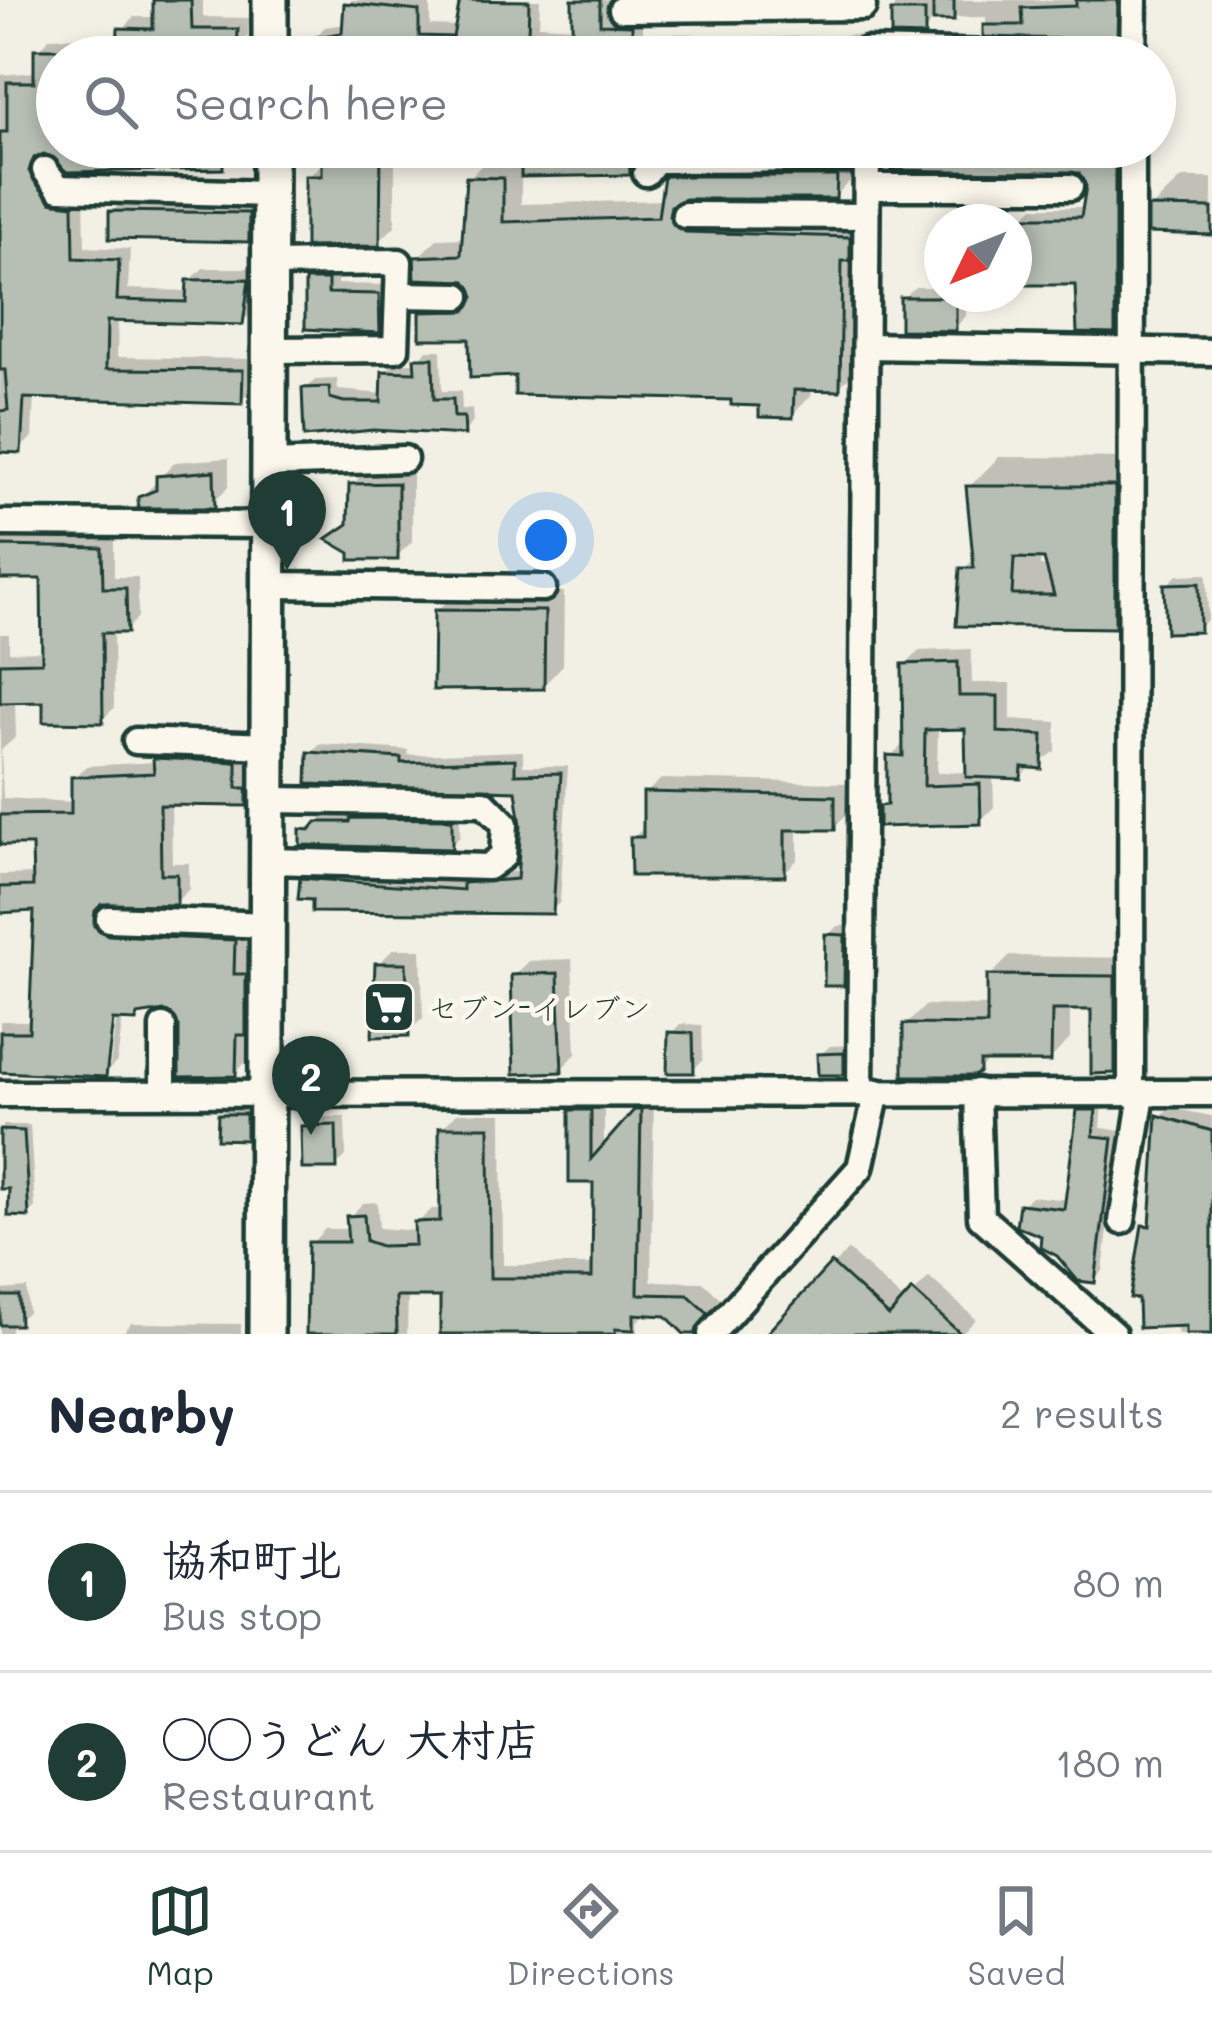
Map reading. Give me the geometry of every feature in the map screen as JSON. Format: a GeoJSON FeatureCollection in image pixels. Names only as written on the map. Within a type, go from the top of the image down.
{"type":"FeatureCollection","features":[{"type":"Feature","properties":{"kind":"street"},"geometry":{"type":"LineString","coordinates":[[270,0],[270,36]]}},
{"type":"Feature","properties":{"kind":"street"},"geometry":{"type":"LineString","coordinates":[[1133,36],[1134,0]]}},
{"type":"Feature","properties":{"kind":"street"},"geometry":{"type":"LineString","coordinates":[[622,9],[863,3],[865,36]]}},
{"type":"Feature","properties":{"kind":"street"},"geometry":{"type":"LineString","coordinates":[[266,1334],[270,168]]}},
{"type":"Feature","properties":{"kind":"street"},"geometry":{"type":"LineString","coordinates":[[646,173],[650,168]]}},
{"type":"Feature","properties":{"kind":"street"},"geometry":{"type":"LineString","coordinates":[[711,1334],[860,1168],[868,1092],[867,168]]}},
{"type":"Feature","properties":{"kind":"street"},"geometry":{"type":"LineString","coordinates":[[1132,168],[1137,1094],[1133,1207]]}},
{"type":"Feature","properties":{"kind":"street"},"geometry":{"type":"LineString","coordinates":[[45,170],[58,188],[270,194]]}},
{"type":"Feature","properties":{"kind":"street"},"geometry":{"type":"LineString","coordinates":[[868,187],[1070,187]]}},
{"type":"Feature","properties":{"kind":"street"},"geometry":{"type":"LineString","coordinates":[[685,215],[866,216]]}},
{"type":"Feature","properties":{"kind":"street"},"geometry":{"type":"LineString","coordinates":[[270,265],[399,262],[396,349],[272,350]]}},
{"type":"Feature","properties":{"kind":"street"},"geometry":{"type":"LineString","coordinates":[[399,295],[458,296]]}},
{"type":"Feature","properties":{"kind":"street"},"geometry":{"type":"LineString","coordinates":[[866,346],[1212,352]]}},
{"type":"Feature","properties":{"kind":"street"},"geometry":{"type":"LineString","coordinates":[[270,464],[404,459]]}},
{"type":"Feature","properties":{"kind":"street"},"geometry":{"type":"LineString","coordinates":[[0,523],[270,525]]}},
{"type":"Feature","properties":{"kind":"street"},"geometry":{"type":"LineString","coordinates":[[270,585],[543,588]]}},
{"type":"Feature","properties":{"kind":"street"},"geometry":{"type":"LineString","coordinates":[[136,741],[270,746]]}},
{"type":"Feature","properties":{"kind":"street"},"geometry":{"type":"LineString","coordinates":[[270,800],[484,803],[505,824],[503,856],[488,867],[270,861]]}},
{"type":"Feature","properties":{"kind":"street"},"geometry":{"type":"LineString","coordinates":[[109,919],[270,925]]}},
{"type":"Feature","properties":{"kind":"street"},"geometry":{"type":"LineString","coordinates":[[163,1092],[164,1027]]}},
{"type":"Feature","properties":{"kind":"street"},"geometry":{"type":"LineString","coordinates":[[0,1094],[270,1090],[1212,1093]]}},
{"type":"Feature","properties":{"kind":"street"},"geometry":{"type":"LineString","coordinates":[[977,1092],[980,1217],[1113,1334]]}},
{"type":"Feature","properties":{"kind":"building"},"geometry":{"type":"Polygon","coordinates":[[[153,0],[191,0],[192,29],[238,29],[238,36],[118,36],[118,28],[153,29],[153,0]]]}},
{"type":"Feature","properties":{"kind":"building"},"geometry":{"type":"Polygon","coordinates":[[[460,0],[529,1],[528,36],[453,36],[460,0]]]}},
{"type":"Feature","properties":{"kind":"building"},"geometry":{"type":"Polygon","coordinates":[[[572,0],[600,0],[600,24],[632,25],[632,36],[572,36],[572,0]]]}},
{"type":"Feature","properties":{"kind":"building"},"geometry":{"type":"Polygon","coordinates":[[[933,0],[954,0],[954,21],[933,21],[933,0]]]}},
{"type":"Feature","properties":{"kind":"building"},"geometry":{"type":"Polygon","coordinates":[[[1076,0],[1118,0],[1117,36],[983,36],[983,25],[1023,25],[1022,8],[1076,6],[1076,0]]]}},
{"type":"Feature","properties":{"kind":"building"},"geometry":{"type":"Polygon","coordinates":[[[344,3],[419,11],[419,36],[322,36],[342,33],[344,3]]]}},
{"type":"Feature","properties":{"kind":"building"},"geometry":{"type":"Polygon","coordinates":[[[891,11],[925,11],[925,36],[891,35],[891,11]]]}},
{"type":"Feature","properties":{"kind":"building"},"geometry":{"type":"Polygon","coordinates":[[[36,49],[36,157],[29,171],[51,202],[73,205],[74,258],[119,260],[117,300],[186,302],[187,280],[249,279],[243,325],[107,321],[106,369],[243,370],[242,404],[24,398],[21,453],[0,452],[0,411],[8,410],[5,370],[0,370],[0,132],[7,132],[7,82],[34,82],[36,49]]]}},
{"type":"Feature","properties":{"kind":"building"},"geometry":{"type":"Polygon","coordinates":[[[62,168],[223,168],[223,169],[67,172],[62,168]]]}},
{"type":"Feature","properties":{"kind":"building"},"geometry":{"type":"Polygon","coordinates":[[[322,168],[381,168],[380,246],[305,247],[305,176],[322,176],[322,168]]]}},
{"type":"Feature","properties":{"kind":"building"},"geometry":{"type":"Polygon","coordinates":[[[521,168],[630,168],[630,175],[521,177],[521,168]]]}},
{"type":"Feature","properties":{"kind":"building"},"geometry":{"type":"Polygon","coordinates":[[[892,168],[1115,168],[1115,334],[1077,333],[1075,285],[1032,285],[1032,217],[1081,217],[1086,186],[1079,173],[892,168]]]}},
{"type":"Feature","properties":{"kind":"building"},"geometry":{"type":"Polygon","coordinates":[[[664,176],[837,176],[836,199],[685,199],[671,206],[669,216],[685,232],[850,237],[850,261],[842,261],[840,391],[794,390],[793,418],[759,417],[759,406],[731,405],[731,400],[515,395],[515,376],[470,378],[469,339],[420,339],[420,312],[465,311],[474,297],[465,281],[415,279],[414,257],[461,255],[466,177],[503,178],[503,222],[658,217],[664,176]]]}},
{"type":"Feature","properties":{"kind":"building"},"geometry":{"type":"Polygon","coordinates":[[[1148,207],[1212,208],[1212,235],[1148,233],[1148,207]]]}},
{"type":"Feature","properties":{"kind":"building"},"geometry":{"type":"Polygon","coordinates":[[[109,211],[249,213],[249,242],[109,239],[109,211]]]}},
{"type":"Feature","properties":{"kind":"building"},"geometry":{"type":"Polygon","coordinates":[[[305,280],[328,280],[328,293],[379,294],[380,333],[305,329],[305,280]]]}},
{"type":"Feature","properties":{"kind":"building"},"geometry":{"type":"Polygon","coordinates":[[[900,297],[924,297],[924,312],[956,312],[956,331],[900,330],[900,297]]]}},
{"type":"Feature","properties":{"kind":"building"},"geometry":{"type":"Polygon","coordinates":[[[414,358],[433,358],[434,399],[453,399],[454,417],[464,417],[465,435],[373,430],[304,437],[302,388],[329,387],[330,398],[344,402],[381,402],[382,371],[415,372],[414,358]]]}},
{"type":"Feature","properties":{"kind":"building"},"geometry":{"type":"Polygon","coordinates":[[[214,471],[215,508],[138,508],[138,497],[156,490],[156,476],[214,471]]]}},
{"type":"Feature","properties":{"kind":"building"},"geometry":{"type":"Polygon","coordinates":[[[398,483],[398,560],[350,560],[350,553],[326,539],[348,524],[349,484],[398,483]]]}},
{"type":"Feature","properties":{"kind":"building"},"geometry":{"type":"Polygon","coordinates":[[[966,486],[1115,486],[1115,628],[956,626],[960,568],[974,568],[966,486]],[[1014,558],[1012,595],[1054,595],[1044,559],[1014,558]]]}},
{"type":"Feature","properties":{"kind":"building"},"geometry":{"type":"Polygon","coordinates":[[[0,546],[102,548],[103,588],[126,588],[127,633],[102,633],[103,723],[43,722],[43,702],[0,703],[0,663],[42,662],[41,579],[0,579],[0,546]]]}},
{"type":"Feature","properties":{"kind":"building"},"geometry":{"type":"Polygon","coordinates":[[[1199,583],[1200,632],[1166,633],[1164,584],[1199,583]]]}},
{"type":"Feature","properties":{"kind":"building"},"geometry":{"type":"Polygon","coordinates":[[[434,610],[545,611],[544,689],[433,690],[434,610]]]}},
{"type":"Feature","properties":{"kind":"building"},"geometry":{"type":"Polygon","coordinates":[[[958,662],[959,696],[998,696],[998,732],[1043,735],[1042,769],[1022,767],[1021,779],[966,777],[965,729],[925,730],[924,786],[980,784],[981,824],[879,827],[879,806],[887,805],[887,755],[903,756],[902,664],[958,662]]]}},
{"type":"Feature","properties":{"kind":"building"},"geometry":{"type":"Polygon","coordinates":[[[308,752],[401,758],[401,763],[515,759],[515,774],[561,773],[553,914],[312,912],[312,900],[298,899],[300,878],[463,890],[463,883],[517,879],[521,825],[516,791],[307,784],[308,752]]]}},
{"type":"Feature","properties":{"kind":"building"},"geometry":{"type":"Polygon","coordinates":[[[153,758],[237,762],[237,788],[247,788],[247,806],[160,805],[161,874],[177,874],[177,905],[102,904],[95,911],[94,926],[108,935],[235,940],[234,974],[246,974],[246,1035],[237,1035],[236,1076],[179,1077],[179,1026],[164,1011],[137,1015],[136,1021],[113,1020],[106,1077],[0,1072],[0,1032],[29,1032],[34,911],[0,913],[0,887],[33,886],[32,845],[0,845],[0,815],[71,814],[71,777],[154,773],[153,758]]]}},
{"type":"Feature","properties":{"kind":"building"},"geometry":{"type":"Polygon","coordinates":[[[643,792],[835,796],[835,830],[785,830],[785,876],[631,876],[630,837],[643,837],[643,792]]]}},
{"type":"Feature","properties":{"kind":"building"},"geometry":{"type":"Polygon","coordinates":[[[351,818],[452,819],[452,849],[300,845],[300,829],[310,830],[316,822],[350,822],[351,818]]]}},
{"type":"Feature","properties":{"kind":"building"},"geometry":{"type":"Polygon","coordinates":[[[825,934],[845,935],[844,986],[824,986],[825,934]]]}},
{"type":"Feature","properties":{"kind":"building","name":"セブン-イレブン"},"geometry":{"type":"Polygon","coordinates":[[[375,963],[406,963],[409,1036],[372,1037],[375,963]]]}},
{"type":"Feature","properties":{"kind":"building"},"geometry":{"type":"Polygon","coordinates":[[[558,973],[562,1072],[514,1074],[511,975],[558,973]]]}},
{"type":"Feature","properties":{"kind":"building"},"geometry":{"type":"Polygon","coordinates":[[[987,975],[1115,976],[1115,1073],[1091,1074],[1091,1010],[1052,1010],[1051,1062],[980,1062],[980,1072],[974,1076],[903,1076],[903,1024],[987,1025],[987,975]]]}},
{"type":"Feature","properties":{"kind":"building"},"geometry":{"type":"Polygon","coordinates":[[[668,1032],[693,1033],[694,1073],[667,1073],[668,1032]]]}},
{"type":"Feature","properties":{"kind":"building"},"geometry":{"type":"Polygon","coordinates":[[[844,1053],[844,1075],[818,1075],[817,1054],[844,1053]]]}},
{"type":"Feature","properties":{"kind":"building"},"geometry":{"type":"Polygon","coordinates":[[[569,1110],[591,1110],[591,1159],[634,1110],[641,1110],[638,1294],[688,1295],[708,1313],[695,1334],[684,1334],[666,1316],[634,1314],[634,1330],[615,1329],[615,1334],[440,1334],[440,1297],[396,1297],[397,1334],[306,1334],[308,1242],[348,1242],[346,1216],[364,1215],[366,1241],[381,1246],[415,1245],[414,1222],[440,1221],[439,1127],[489,1127],[490,1278],[592,1278],[593,1183],[569,1183],[569,1110]]]}},
{"type":"Feature","properties":{"kind":"building"},"geometry":{"type":"Polygon","coordinates":[[[1077,1110],[1096,1110],[1093,1136],[1113,1138],[1095,1283],[1078,1281],[1057,1256],[1040,1247],[1041,1236],[1016,1226],[1019,1204],[1064,1209],[1077,1110]]]}},
{"type":"Feature","properties":{"kind":"building"},"geometry":{"type":"Polygon","coordinates":[[[218,1114],[246,1114],[246,1140],[217,1139],[218,1114]]]}},
{"type":"Feature","properties":{"kind":"building"},"geometry":{"type":"Polygon","coordinates":[[[1157,1115],[1212,1131],[1212,1334],[1186,1334],[1186,1326],[1139,1328],[1138,1299],[1130,1298],[1142,1225],[1150,1226],[1157,1115]]]}},
{"type":"Feature","properties":{"kind":"building"},"geometry":{"type":"Polygon","coordinates":[[[336,1125],[337,1169],[302,1169],[301,1126],[336,1125]]]}},
{"type":"Feature","properties":{"kind":"building"},"geometry":{"type":"Polygon","coordinates":[[[0,1130],[24,1131],[29,1217],[8,1216],[9,1189],[0,1189],[0,1130]]]}},
{"type":"Feature","properties":{"kind":"building"},"geometry":{"type":"Polygon","coordinates":[[[831,1263],[889,1316],[912,1290],[961,1334],[766,1334],[831,1263]]]}},
{"type":"Feature","properties":{"kind":"building"},"geometry":{"type":"Polygon","coordinates":[[[0,1296],[19,1296],[20,1325],[0,1325],[0,1296]]]}},
{"type":"Feature","properties":{"kind":"place","name":"協和町北"},"geometry":{"type":"Point","coordinates":[287,570]}},
{"type":"Feature","properties":{"kind":"place","name":"セブン-イレブン"},"geometry":{"type":"Point","coordinates":[389,1007]}},
{"type":"Feature","properties":{"kind":"place","name":"◯◯うどん 大村店"},"geometry":{"type":"Point","coordinates":[311,1135]}}]}
